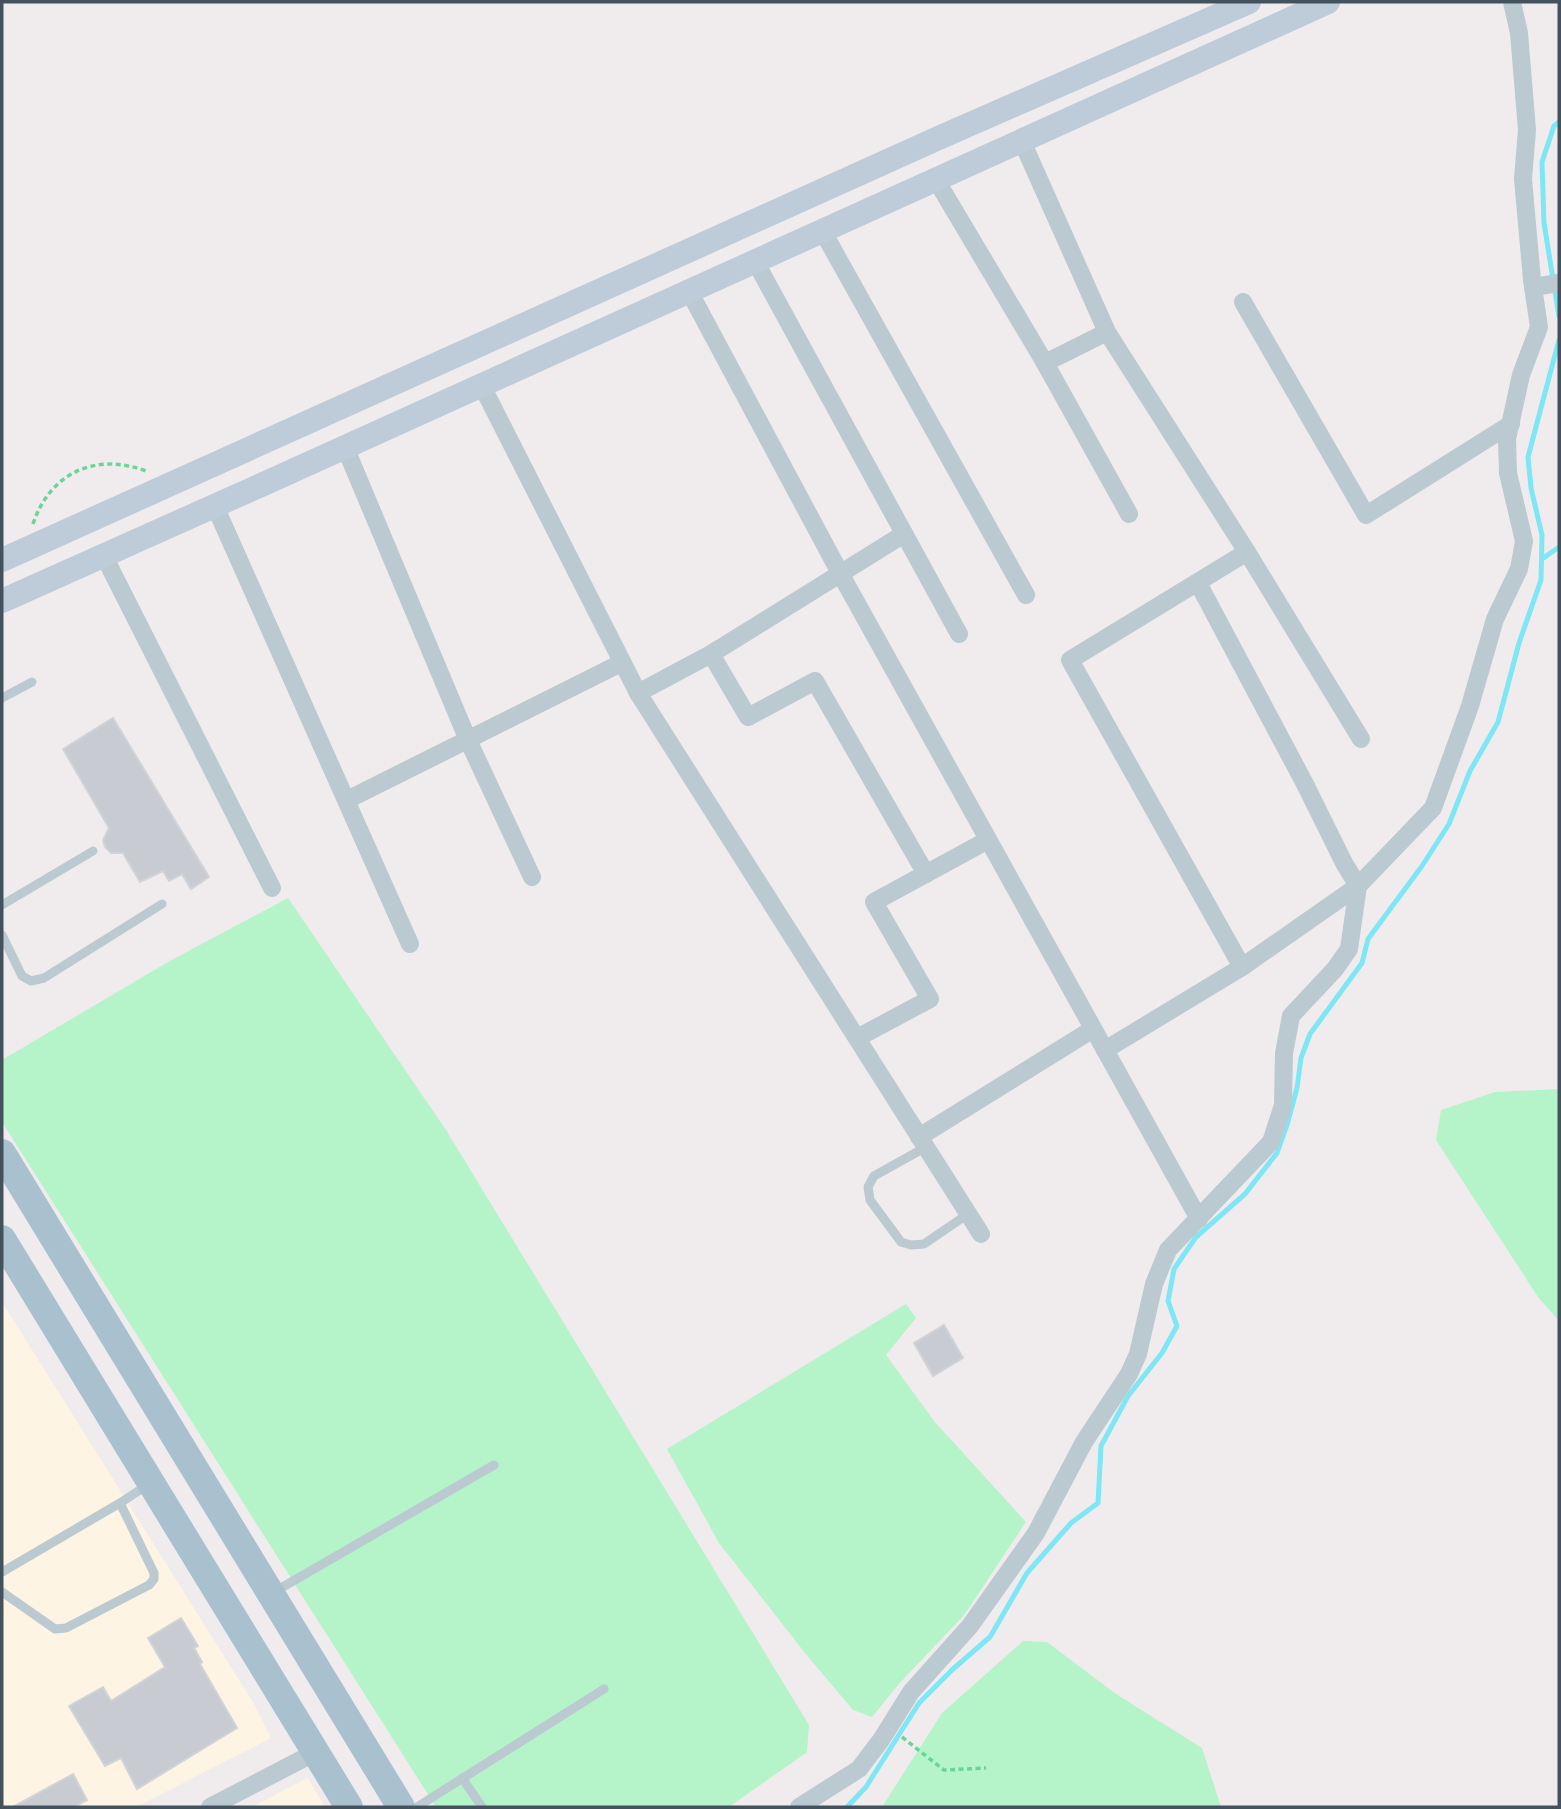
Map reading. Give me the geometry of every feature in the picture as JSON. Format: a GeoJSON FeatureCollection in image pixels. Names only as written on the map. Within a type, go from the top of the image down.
{"type":"FeatureCollection","features":[{"type":"Feature","properties":{"kind":"main road"},"geometry":{"type":"LineString","coordinates":[[2,560],[943,136],[1249,2]]}},
{"type":"Feature","properties":{"kind":"main road"},"geometry":{"type":"LineString","coordinates":[[2,601],[1328,2]]}},
{"type":"Feature","properties":{"kind":"main road"},"geometry":{"type":"LineString","coordinates":[[995,115],[991,129],[993,135],[1002,144],[1014,142]]}},
{"type":"Feature","properties":{"kind":"main road"},"geometry":{"type":"LineString","coordinates":[[943,136],[957,141],[962,148],[961,163],[946,174]]}},
{"type":"Feature","properties":{"kind":"main road"},"geometry":{"type":"LineString","coordinates":[[176,482],[207,510]]}},
{"type":"Feature","properties":{"kind":"main road"},"geometry":{"type":"LineString","coordinates":[[2,1153],[401,1807]]}},
{"type":"Feature","properties":{"kind":"main road"},"geometry":{"type":"LineString","coordinates":[[2,1239],[349,1807]]}},
{"type":"Feature","properties":{"kind":"main road"},"geometry":{"type":"LineString","coordinates":[[203,1570],[240,1545]]}},
{"type":"Feature","properties":{"kind":"street"},"geometry":{"type":"LineString","coordinates":[[1105,1050],[1242,967],[1358,886],[1433,808],[1469,706],[1495,619],[1519,569],[1524,541],[1508,473],[1507,439],[1521,375],[1539,327],[1523,179],[1527,130],[1519,33],[1512,2]]}},
{"type":"Feature","properties":{"kind":"street"},"geometry":{"type":"LineString","coordinates":[[1014,142],[1107,332],[1361,738]]}},
{"type":"Feature","properties":{"kind":"street"},"geometry":{"type":"LineString","coordinates":[[946,174],[1045,363],[1129,514]]}},
{"type":"Feature","properties":{"kind":"street"},"geometry":{"type":"LineString","coordinates":[[822,230],[1026,595]]}},
{"type":"Feature","properties":{"kind":"street"},"geometry":{"type":"LineString","coordinates":[[755,261],[959,634]]}},
{"type":"Feature","properties":{"kind":"street"},"geometry":{"type":"LineString","coordinates":[[1536,286],[1559,283]]}},
{"type":"Feature","properties":{"kind":"street"},"geometry":{"type":"LineString","coordinates":[[689,292],[840,573],[1199,1219]]}},
{"type":"Feature","properties":{"kind":"street"},"geometry":{"type":"LineString","coordinates":[[1243,302],[1366,515],[1511,424]]}},
{"type":"Feature","properties":{"kind":"street"},"geometry":{"type":"LineString","coordinates":[[1045,363],[1107,332]]}},
{"type":"Feature","properties":{"kind":"street"},"geometry":{"type":"LineString","coordinates":[[482,386],[638,693],[981,1234]]}},
{"type":"Feature","properties":{"kind":"street"},"geometry":{"type":"LineString","coordinates":[[345,447],[468,740],[532,877]]}},
{"type":"Feature","properties":{"kind":"street"},"geometry":{"type":"LineString","coordinates":[[207,510],[346,800],[410,944]]}},
{"type":"Feature","properties":{"kind":"street"},"geometry":{"type":"LineString","coordinates":[[638,693],[711,654],[904,534]]}},
{"type":"Feature","properties":{"kind":"street"},"geometry":{"type":"LineString","coordinates":[[1242,967],[1070,660],[1247,552]]}},
{"type":"Feature","properties":{"kind":"street"},"geometry":{"type":"LineString","coordinates":[[104,556],[272,888]]}},
{"type":"Feature","properties":{"kind":"street"},"geometry":{"type":"LineString","coordinates":[[799,1807],[859,1769],[911,1692],[970,1626],[1036,1533],[1084,1442],[1129,1374],[1138,1354],[1154,1284],[1168,1250],[1271,1142],[1283,1105],[1283,1053],[1291,1016],[1335,969],[1349,949],[1358,886],[1198,583]]}},
{"type":"Feature","properties":{"kind":"street"},"geometry":{"type":"LineString","coordinates":[[711,654],[748,717],[815,681],[926,873]]}},
{"type":"Feature","properties":{"kind":"street"},"geometry":{"type":"LineString","coordinates":[[346,800],[621,663]]}},
{"type":"Feature","properties":{"kind":"street"},"geometry":{"type":"LineString","coordinates":[[857,1038],[930,999],[874,902],[988,840]]}},
{"type":"Feature","properties":{"kind":"street"},"geometry":{"type":"LineString","coordinates":[[922,1142],[1093,1029]]}},
{"type":"Feature","properties":{"kind":"street"},"geometry":{"type":"LineString","coordinates":[[210,1807],[314,1753]]}},
{"type":"Feature","properties":{"kind":"lane"},"geometry":{"type":"LineString","coordinates":[[2,698],[32,682]]}},
{"type":"Feature","properties":{"kind":"lane"},"geometry":{"type":"LineString","coordinates":[[2,905],[93,851]]}},
{"type":"Feature","properties":{"kind":"lane"},"geometry":{"type":"LineString","coordinates":[[2,935],[22,976],[31,981],[44,978],[162,904]]}},
{"type":"Feature","properties":{"kind":"lane"},"geometry":{"type":"LineString","coordinates":[[922,1142],[874,1176],[868,1186],[870,1200],[901,1242],[911,1245],[925,1244],[968,1214]]}},
{"type":"Feature","properties":{"kind":"lane"},"geometry":{"type":"LineString","coordinates":[[270,1595],[494,1465]]}},
{"type":"Feature","properties":{"kind":"lane"},"geometry":{"type":"LineString","coordinates":[[2,1572],[150,1483]]}},
{"type":"Feature","properties":{"kind":"lane"},"geometry":{"type":"LineString","coordinates":[[2,1592],[55,1629],[66,1628],[149,1585],[154,1579],[154,1573],[120,1503]]}},
{"type":"Feature","properties":{"kind":"lane"},"geometry":{"type":"LineString","coordinates":[[417,1807],[604,1689]]}},
{"type":"Feature","properties":{"kind":"lane"},"geometry":{"type":"LineString","coordinates":[[462,1778],[482,1807]]}},
{"type":"Feature","properties":{"kind":"path"},"geometry":{"type":"LineString","coordinates":[[30,548],[33,524],[45,498],[60,482],[78,470],[106,463],[120,464],[176,482]]}},
{"type":"Feature","properties":{"kind":"path"},"geometry":{"type":"LineString","coordinates":[[913,1745],[944,1770],[986,1768]]}},
{"type":"Feature","properties":{"kind":"shaded area"},"geometry":{"type":"Polygon","coordinates":[[[2,1302],[254,1704],[271,1738],[136,1807],[2,1807],[2,1302]]]}},
{"type":"Feature","properties":{"kind":"shaded area"},"geometry":{"type":"Polygon","coordinates":[[[308,1778],[325,1807],[251,1807],[308,1778]]]}},
{"type":"Feature","properties":{"kind":"green space"},"geometry":{"type":"Polygon","coordinates":[[[288,898],[446,1130],[809,1725],[807,1752],[729,1807],[436,1807],[2,1122],[2,1060],[168,962],[288,898]]]}},
{"type":"Feature","properties":{"kind":"green space"},"geometry":{"type":"Polygon","coordinates":[[[1559,1089],[1559,1321],[1538,1297],[1436,1140],[1441,1110],[1495,1092],[1559,1089]]]}},
{"type":"Feature","properties":{"kind":"green space"},"geometry":{"type":"Polygon","coordinates":[[[906,1304],[916,1318],[886,1355],[934,1421],[1026,1522],[965,1614],[898,1685],[872,1717],[853,1710],[719,1543],[667,1449],[906,1304]]]}},
{"type":"Feature","properties":{"kind":"green space"},"geometry":{"type":"Polygon","coordinates":[[[1023,1641],[1047,1642],[1116,1694],[1202,1748],[1221,1807],[882,1807],[942,1713],[1023,1641]]]}},
{"type":"Feature","properties":{"kind":"building"},"geometry":{"type":"Polygon","coordinates":[[[113,718],[209,877],[191,889],[182,874],[169,881],[163,871],[140,882],[123,853],[111,853],[105,847],[103,840],[109,828],[63,749],[113,718]]]}},
{"type":"Feature","properties":{"kind":"building"},"geometry":{"type":"Polygon","coordinates":[[[944,1325],[963,1358],[933,1376],[914,1343],[944,1325]]]}},
{"type":"Feature","properties":{"kind":"building"},"geometry":{"type":"Polygon","coordinates":[[[181,1618],[198,1646],[194,1648],[202,1662],[200,1664],[237,1728],[137,1789],[121,1758],[105,1766],[69,1706],[103,1687],[111,1701],[165,1667],[148,1638],[181,1618]]]}},
{"type":"Feature","properties":{"kind":"building"},"geometry":{"type":"Polygon","coordinates":[[[73,1774],[87,1800],[74,1807],[13,1807],[73,1774]]]}},
{"type":"Feature","properties":{"kind":"waterway"},"geometry":{"type":"LineString","coordinates":[[1559,122],[1554,126],[1542,162],[1544,223],[1559,316]]}},
{"type":"Feature","properties":{"kind":"waterway"},"geometry":{"type":"LineString","coordinates":[[847,1807],[866,1787],[919,1703],[990,1637],[1027,1573],[1071,1523],[1098,1503],[1101,1446],[1128,1396],[1162,1353],[1177,1326],[1168,1301],[1174,1269],[1196,1237],[1245,1194],[1277,1153],[1297,1088],[1301,1058],[1310,1034],[1362,963],[1368,939],[1422,866],[1449,824],[1470,771],[1498,722],[1519,643],[1541,580],[1542,535],[1531,488],[1528,457],[1559,340]]}},
{"type":"Feature","properties":{"kind":"waterway"},"geometry":{"type":"LineString","coordinates":[[1542,559],[1559,547]]}}]}
